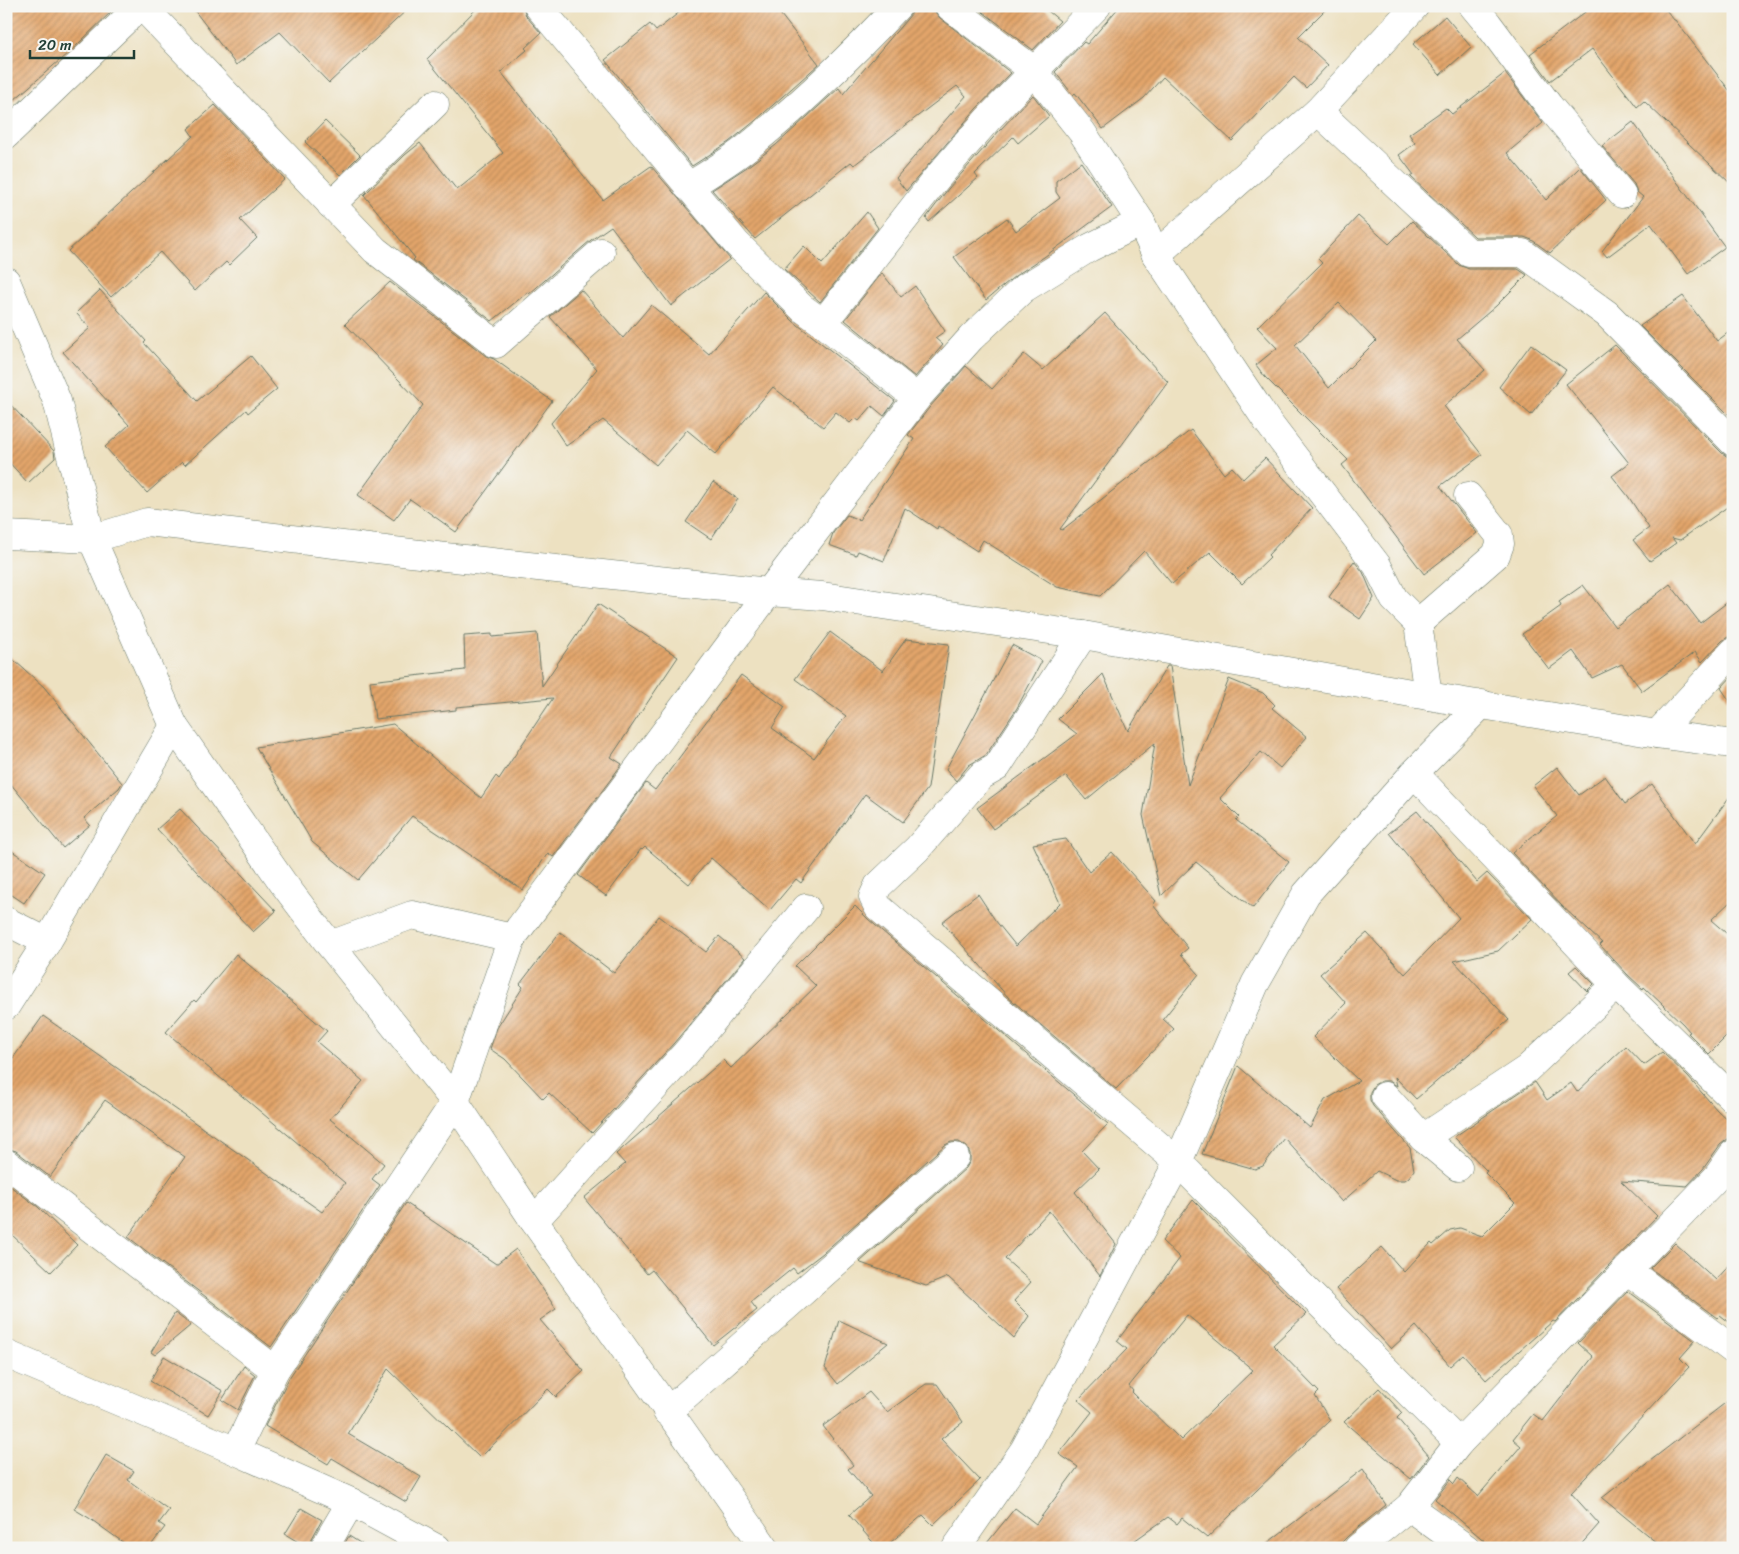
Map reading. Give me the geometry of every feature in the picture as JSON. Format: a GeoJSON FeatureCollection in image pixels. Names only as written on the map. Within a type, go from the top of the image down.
{"type":"FeatureCollection","features":[{"type":"Feature","properties":{"kind":"street"},"geometry":{"type":"LineString","coordinates":[[6,135],[141,6],[375,250],[496,344],[601,252]]}},
{"type":"Feature","properties":{"kind":"street"},"geometry":{"type":"LineString","coordinates":[[538,6],[736,243],[802,308],[824,323],[917,398]]}},
{"type":"Feature","properties":{"kind":"street"},"geometry":{"type":"LineString","coordinates":[[688,187],[743,151],[798,106],[898,6]]}},
{"type":"Feature","properties":{"kind":"street"},"geometry":{"type":"LineString","coordinates":[[950,6],[1033,70],[1082,132],[1141,222],[1156,255],[1268,421],[1377,565],[1394,599],[1418,623],[1428,696]]}},
{"type":"Feature","properties":{"kind":"street"},"geometry":{"type":"LineString","coordinates":[[824,323],[936,179],[1033,70],[1096,6]]}},
{"type":"Feature","properties":{"kind":"street"},"geometry":{"type":"LineString","coordinates":[[1156,255],[1318,111],[1414,6]]}},
{"type":"Feature","properties":{"kind":"street"},"geometry":{"type":"LineString","coordinates":[[1473,6],[1549,106],[1622,194]]}},
{"type":"Feature","properties":{"kind":"street"},"geometry":{"type":"LineString","coordinates":[[331,205],[435,104]]}},
{"type":"Feature","properties":{"kind":"street"},"geometry":{"type":"LineString","coordinates":[[1318,111],[1469,253],[1523,253],[1607,314],[1733,442]]}},
{"type":"Feature","properties":{"kind":"street"},"geometry":{"type":"LineString","coordinates":[[236,1451],[275,1370],[455,1102],[512,938],[769,592],[917,398],[971,338],[1023,289],[1090,248],[1141,222]]}},
{"type":"Feature","properties":{"kind":"street"},"geometry":{"type":"LineString","coordinates":[[6,281],[57,401],[92,539],[174,726],[283,883],[330,946],[455,1102],[534,1221],[757,1544]]}},
{"type":"Feature","properties":{"kind":"street"},"geometry":{"type":"LineString","coordinates":[[1418,623],[1496,555],[1500,544],[1499,535],[1468,496]]}},
{"type":"Feature","properties":{"kind":"street"},"geometry":{"type":"LineString","coordinates":[[6,535],[92,539],[147,522],[455,558],[822,596],[1083,635],[1428,696],[1657,734],[1733,744]]}},
{"type":"Feature","properties":{"kind":"street"},"geometry":{"type":"LineString","coordinates":[[1083,635],[997,767],[981,776],[917,849],[878,886],[873,898],[878,907],[1178,1162],[1459,1443]]}},
{"type":"Feature","properties":{"kind":"street"},"geometry":{"type":"LineString","coordinates":[[1657,734],[1733,652]]}},
{"type":"Feature","properties":{"kind":"street"},"geometry":{"type":"LineString","coordinates":[[956,1548],[1024,1450],[1178,1162],[1255,984],[1306,894],[1414,773],[1482,704]]}},
{"type":"Feature","properties":{"kind":"street"},"geometry":{"type":"LineString","coordinates":[[6,1006],[47,942],[174,726]]}},
{"type":"Feature","properties":{"kind":"street"},"geometry":{"type":"LineString","coordinates":[[1414,773],[1616,986],[1733,1098]]}},
{"type":"Feature","properties":{"kind":"street"},"geometry":{"type":"LineString","coordinates":[[534,1221],[686,1053],[806,908]]}},
{"type":"Feature","properties":{"kind":"street"},"geometry":{"type":"LineString","coordinates":[[330,946],[412,915],[512,938]]}},
{"type":"Feature","properties":{"kind":"street"},"geometry":{"type":"LineString","coordinates":[[6,921],[47,942]]}},
{"type":"Feature","properties":{"kind":"street"},"geometry":{"type":"LineString","coordinates":[[1423,1138],[1527,1069],[1616,986]]}},
{"type":"Feature","properties":{"kind":"street"},"geometry":{"type":"LineString","coordinates":[[1385,1096],[1423,1138],[1458,1167]]}},
{"type":"Feature","properties":{"kind":"street"},"geometry":{"type":"LineString","coordinates":[[1358,1548],[1408,1508],[1459,1443],[1717,1177],[1733,1154]]}},
{"type":"Feature","properties":{"kind":"street"},"geometry":{"type":"LineString","coordinates":[[667,1412],[955,1157]]}},
{"type":"Feature","properties":{"kind":"street"},"geometry":{"type":"LineString","coordinates":[[6,1163],[275,1370]]}},
{"type":"Feature","properties":{"kind":"street"},"geometry":{"type":"LineString","coordinates":[[1627,1270],[1733,1350]]}},
{"type":"Feature","properties":{"kind":"street"},"geometry":{"type":"LineString","coordinates":[[6,1354],[236,1451],[351,1502],[436,1548]]}},
{"type":"Feature","properties":{"kind":"street"},"geometry":{"type":"LineString","coordinates":[[324,1548],[351,1502]]}},
{"type":"Feature","properties":{"kind":"street"},"geometry":{"type":"LineString","coordinates":[[1408,1508],[1466,1548]]}},
{"type":"Feature","properties":{"kind":"building"},"geometry":{"type":"Polygon","coordinates":[[[6,6],[117,6],[76,46],[6,107],[6,6]]]}},
{"type":"Feature","properties":{"kind":"building"},"geometry":{"type":"Polygon","coordinates":[[[191,6],[411,6],[329,83],[280,32],[236,65],[191,6]]]}},
{"type":"Feature","properties":{"kind":"building"},"geometry":{"type":"Polygon","coordinates":[[[479,6],[523,6],[526,16],[541,33],[525,48],[527,50],[501,72],[603,200],[651,166],[730,259],[671,306],[611,226],[591,240],[529,294],[528,292],[492,321],[413,260],[415,258],[364,195],[420,143],[457,190],[503,153],[427,59],[479,6]]]}},
{"type":"Feature","properties":{"kind":"building"},"geometry":{"type":"Polygon","coordinates":[[[687,6],[774,6],[819,64],[729,142],[692,166],[605,60],[650,24],[656,31],[687,6]]]}},
{"type":"Feature","properties":{"kind":"building"},"geometry":{"type":"Polygon","coordinates":[[[918,6],[934,6],[935,12],[940,18],[1011,73],[976,109],[906,191],[896,178],[966,96],[957,86],[854,165],[851,162],[755,239],[712,190],[776,145],[839,88],[843,94],[918,6]]]}},
{"type":"Feature","properties":{"kind":"building"},"geometry":{"type":"Polygon","coordinates":[[[975,6],[1042,6],[1060,21],[1033,50],[975,6]]]}},
{"type":"Feature","properties":{"kind":"building"},"geometry":{"type":"Polygon","coordinates":[[[1120,6],[1329,6],[1298,37],[1328,65],[1306,88],[1294,77],[1232,141],[1163,77],[1144,98],[1103,129],[1075,93],[1073,95],[1055,72],[1084,42],[1087,44],[1120,6]]]}},
{"type":"Feature","properties":{"kind":"building"},"geometry":{"type":"Polygon","coordinates":[[[1593,6],[1663,6],[1675,20],[1733,95],[1733,186],[1644,101],[1637,107],[1592,49],[1550,81],[1530,54],[1593,6]]]}},
{"type":"Feature","properties":{"kind":"building"},"geometry":{"type":"Polygon","coordinates":[[[1445,16],[1471,47],[1440,75],[1413,44],[1445,16]]]}},
{"type":"Feature","properties":{"kind":"building"},"geometry":{"type":"Polygon","coordinates":[[[1505,73],[1543,123],[1507,153],[1546,200],[1580,167],[1606,200],[1550,253],[1532,240],[1524,237],[1475,237],[1411,177],[1414,175],[1399,155],[1415,143],[1409,134],[1446,108],[1452,114],[1505,73]]]}},
{"type":"Feature","properties":{"kind":"building"},"geometry":{"type":"Polygon","coordinates":[[[1033,95],[1049,116],[1018,143],[1013,137],[975,174],[978,178],[929,222],[926,218],[948,189],[1033,95]]]}},
{"type":"Feature","properties":{"kind":"building"},"geometry":{"type":"Polygon","coordinates":[[[215,105],[285,179],[240,220],[257,238],[229,265],[226,262],[195,291],[160,252],[111,297],[68,251],[193,136],[188,129],[215,105]]]}},
{"type":"Feature","properties":{"kind":"building"},"geometry":{"type":"Polygon","coordinates":[[[325,121],[360,155],[340,175],[305,142],[325,121]]]}},
{"type":"Feature","properties":{"kind":"building"},"geometry":{"type":"Polygon","coordinates":[[[1633,122],[1725,247],[1688,274],[1651,224],[1607,257],[1602,251],[1643,197],[1637,192],[1634,184],[1602,146],[1633,122]]]}},
{"type":"Feature","properties":{"kind":"building"},"geometry":{"type":"Polygon","coordinates":[[[1081,162],[1112,207],[1015,276],[986,300],[954,257],[1007,218],[1016,231],[1060,198],[1056,192],[1056,181],[1081,162]]]}},
{"type":"Feature","properties":{"kind":"building"},"geometry":{"type":"Polygon","coordinates":[[[867,212],[878,228],[820,302],[784,269],[804,246],[822,264],[867,212]]]}},
{"type":"Feature","properties":{"kind":"building"},"geometry":{"type":"Polygon","coordinates":[[[1358,216],[1389,244],[1412,221],[1459,265],[1469,269],[1518,269],[1527,275],[1496,306],[1457,339],[1485,370],[1444,406],[1482,455],[1440,486],[1477,533],[1424,574],[1342,465],[1348,460],[1265,377],[1256,365],[1277,348],[1257,327],[1322,263],[1318,259],[1358,216]],[[1339,303],[1295,345],[1329,388],[1376,341],[1339,303]]]}},
{"type":"Feature","properties":{"kind":"building"},"geometry":{"type":"Polygon","coordinates":[[[882,273],[901,297],[915,286],[945,331],[935,338],[943,345],[915,377],[845,320],[882,273]]]}},
{"type":"Feature","properties":{"kind":"building"},"geometry":{"type":"Polygon","coordinates":[[[390,282],[486,356],[494,359],[552,401],[456,532],[410,499],[394,520],[358,495],[423,405],[345,324],[390,282]]]}},
{"type":"Feature","properties":{"kind":"building"},"geometry":{"type":"Polygon","coordinates":[[[100,290],[146,341],[144,343],[197,401],[251,356],[277,389],[248,413],[246,410],[185,465],[182,462],[147,493],[105,447],[129,425],[63,352],[90,328],[76,313],[100,290]]]}},
{"type":"Feature","properties":{"kind":"building"},"geometry":{"type":"Polygon","coordinates":[[[581,290],[623,338],[651,305],[709,354],[764,292],[793,321],[895,401],[884,416],[872,406],[859,421],[855,418],[850,423],[836,412],[823,427],[773,387],[716,454],[687,430],[656,465],[603,420],[566,446],[551,423],[597,369],[550,317],[581,290]]]}},
{"type":"Feature","properties":{"kind":"building"},"geometry":{"type":"Polygon","coordinates":[[[1683,296],[1717,341],[1733,329],[1733,419],[1640,326],[1683,296]]]}},
{"type":"Feature","properties":{"kind":"building"},"geometry":{"type":"Polygon","coordinates":[[[1105,313],[1168,382],[1060,529],[1062,530],[1191,430],[1224,474],[1232,467],[1243,479],[1265,458],[1312,508],[1268,555],[1270,557],[1242,584],[1210,552],[1172,584],[1144,551],[1100,596],[1057,587],[983,540],[977,551],[938,526],[937,529],[905,508],[884,561],[858,551],[856,555],[829,545],[833,533],[847,515],[859,520],[914,439],[908,435],[966,366],[992,389],[1024,354],[1043,370],[1105,313]]]}},
{"type":"Feature","properties":{"kind":"building"},"geometry":{"type":"Polygon","coordinates":[[[1531,344],[1566,370],[1531,415],[1499,387],[1531,344]]]}},
{"type":"Feature","properties":{"kind":"building"},"geometry":{"type":"Polygon","coordinates":[[[1615,345],[1722,453],[1728,457],[1733,457],[1733,503],[1680,540],[1672,538],[1676,543],[1650,561],[1633,540],[1649,528],[1612,476],[1629,463],[1566,384],[1615,345]]]}},
{"type":"Feature","properties":{"kind":"building"},"geometry":{"type":"Polygon","coordinates":[[[6,400],[54,451],[55,458],[28,483],[6,459],[6,400]]]}},
{"type":"Feature","properties":{"kind":"building"},"geometry":{"type":"Polygon","coordinates":[[[713,482],[738,499],[711,539],[686,522],[713,482]]]}},
{"type":"Feature","properties":{"kind":"building"},"geometry":{"type":"Polygon","coordinates":[[[1354,561],[1363,572],[1374,598],[1360,619],[1329,597],[1354,561]]]}},
{"type":"Feature","properties":{"kind":"building"},"geometry":{"type":"Polygon","coordinates":[[[1670,584],[1700,623],[1733,598],[1733,637],[1728,637],[1722,641],[1702,662],[1695,652],[1642,691],[1622,664],[1592,678],[1573,651],[1549,669],[1522,634],[1561,606],[1559,602],[1583,585],[1615,627],[1670,584]]]}},
{"type":"Feature","properties":{"kind":"building"},"geometry":{"type":"Polygon","coordinates":[[[598,604],[678,657],[611,757],[622,764],[553,857],[548,853],[523,890],[412,816],[358,880],[312,842],[256,747],[393,724],[481,798],[496,776],[499,779],[553,698],[456,707],[456,710],[375,719],[370,681],[465,670],[464,636],[492,634],[492,637],[537,633],[542,686],[598,604]]]}},
{"type":"Feature","properties":{"kind":"building"},"geometry":{"type":"Polygon","coordinates":[[[830,632],[883,671],[906,639],[949,644],[928,788],[903,822],[865,794],[801,883],[796,879],[770,910],[711,858],[689,884],[645,847],[641,849],[606,896],[578,875],[646,783],[655,790],[741,675],[785,707],[772,728],[814,758],[846,716],[795,679],[830,632]]]}},
{"type":"Feature","properties":{"kind":"building"},"geometry":{"type":"Polygon","coordinates":[[[1012,645],[1042,661],[1017,708],[986,755],[969,765],[956,781],[946,769],[1012,645]]]}},
{"type":"Feature","properties":{"kind":"building"},"geometry":{"type":"Polygon","coordinates":[[[6,653],[44,687],[122,783],[119,788],[84,818],[90,825],[63,848],[6,778],[6,653]]]}},
{"type":"Feature","properties":{"kind":"building"},"geometry":{"type":"Polygon","coordinates":[[[1167,666],[1170,666],[1188,785],[1229,679],[1263,693],[1275,705],[1272,708],[1307,737],[1280,768],[1261,752],[1220,798],[1239,817],[1236,820],[1289,862],[1253,908],[1196,862],[1161,896],[1143,815],[1155,743],[1086,800],[1066,776],[993,829],[977,808],[1077,734],[1058,719],[1103,674],[1128,731],[1167,666]]]}},
{"type":"Feature","properties":{"kind":"building"},"geometry":{"type":"Polygon","coordinates":[[[1733,675],[1733,706],[1721,688],[1733,675]]]}},
{"type":"Feature","properties":{"kind":"building"},"geometry":{"type":"Polygon","coordinates":[[[1557,767],[1579,795],[1605,776],[1625,804],[1652,784],[1695,844],[1733,792],[1733,899],[1711,920],[1733,939],[1733,1030],[1709,1054],[1688,1033],[1690,1032],[1683,1024],[1644,987],[1643,989],[1627,974],[1600,945],[1602,943],[1562,906],[1512,853],[1557,816],[1533,786],[1557,767]]]}},
{"type":"Feature","properties":{"kind":"building"},"geometry":{"type":"Polygon","coordinates":[[[180,809],[276,911],[253,932],[157,829],[180,809]]]}},
{"type":"Feature","properties":{"kind":"building"},"geometry":{"type":"Polygon","coordinates":[[[1417,811],[1477,882],[1487,873],[1532,919],[1498,951],[1454,961],[1509,1020],[1416,1099],[1395,1077],[1397,1086],[1389,1081],[1381,1081],[1374,1085],[1370,1092],[1370,1100],[1373,1106],[1410,1148],[1414,1170],[1405,1180],[1396,1180],[1377,1171],[1342,1202],[1284,1138],[1263,1166],[1255,1169],[1202,1154],[1238,1066],[1310,1128],[1325,1100],[1359,1081],[1313,1037],[1346,1003],[1320,974],[1367,933],[1405,974],[1459,918],[1389,833],[1417,811]]]}},
{"type":"Feature","properties":{"kind":"building"},"geometry":{"type":"Polygon","coordinates":[[[1066,839],[1089,872],[1112,852],[1156,901],[1153,905],[1188,948],[1181,954],[1199,974],[1163,1019],[1174,1029],[1116,1089],[1008,997],[942,922],[978,894],[995,920],[1016,946],[1060,903],[1033,844],[1066,839]]]}},
{"type":"Feature","properties":{"kind":"building"},"geometry":{"type":"Polygon","coordinates":[[[6,847],[45,873],[24,903],[6,891],[6,847]]]}},
{"type":"Feature","properties":{"kind":"building"},"geometry":{"type":"Polygon","coordinates":[[[855,906],[1108,1124],[1082,1151],[1099,1169],[1075,1192],[1116,1244],[1100,1276],[1049,1211],[1005,1259],[1031,1282],[1014,1301],[1029,1316],[1014,1338],[948,1277],[926,1286],[861,1263],[966,1168],[970,1161],[967,1147],[959,1142],[951,1142],[945,1145],[823,1253],[797,1273],[793,1268],[751,1302],[757,1310],[713,1345],[652,1270],[647,1274],[584,1198],[625,1164],[616,1154],[723,1060],[731,1068],[816,986],[795,966],[855,906]]]}},
{"type":"Feature","properties":{"kind":"building"},"geometry":{"type":"Polygon","coordinates":[[[659,916],[706,952],[719,936],[745,958],[674,1043],[592,1133],[549,1093],[543,1099],[505,1059],[490,1049],[497,1028],[523,987],[520,984],[560,932],[614,973],[659,916]]]}},
{"type":"Feature","properties":{"kind":"building"},"geometry":{"type":"Polygon","coordinates":[[[236,954],[327,1031],[317,1042],[363,1081],[330,1119],[384,1164],[372,1179],[380,1185],[271,1347],[128,1237],[185,1157],[105,1100],[50,1177],[16,1151],[6,1148],[6,1068],[43,1016],[322,1212],[345,1183],[166,1032],[194,1000],[196,1002],[236,954]]]}},
{"type":"Feature","properties":{"kind":"building"},"geometry":{"type":"Polygon","coordinates":[[[1576,966],[1594,984],[1587,991],[1569,972],[1576,966]]]}},
{"type":"Feature","properties":{"kind":"building"},"geometry":{"type":"Polygon","coordinates":[[[1626,1046],[1644,1065],[1662,1052],[1733,1125],[1733,1135],[1720,1145],[1703,1169],[1687,1186],[1621,1181],[1657,1216],[1555,1322],[1553,1321],[1486,1380],[1463,1354],[1450,1366],[1416,1326],[1391,1349],[1336,1289],[1382,1247],[1404,1272],[1431,1243],[1433,1245],[1450,1230],[1460,1228],[1482,1236],[1515,1203],[1485,1173],[1487,1171],[1454,1137],[1535,1082],[1547,1100],[1571,1083],[1577,1092],[1626,1046]]]}},
{"type":"Feature","properties":{"kind":"building"},"geometry":{"type":"Polygon","coordinates":[[[6,1183],[38,1207],[77,1245],[51,1272],[10,1233],[6,1239],[6,1183]]]}},
{"type":"Feature","properties":{"kind":"building"},"geometry":{"type":"Polygon","coordinates":[[[1193,1200],[1306,1314],[1273,1345],[1319,1392],[1315,1396],[1330,1420],[1207,1538],[1182,1518],[1177,1524],[1168,1517],[1124,1548],[983,1548],[1015,1508],[1036,1524],[1078,1467],[1059,1454],[1092,1412],[1078,1400],[1127,1349],[1117,1341],[1180,1258],[1162,1241],[1193,1200]],[[1187,1315],[1129,1386],[1132,1392],[1181,1440],[1253,1370],[1187,1315]]]}},
{"type":"Feature","properties":{"kind":"building"},"geometry":{"type":"Polygon","coordinates":[[[406,1203],[496,1264],[516,1249],[556,1309],[540,1320],[584,1371],[556,1397],[548,1389],[480,1458],[388,1369],[348,1434],[421,1477],[406,1502],[332,1458],[328,1464],[265,1426],[289,1378],[406,1203]]]}},
{"type":"Feature","properties":{"kind":"building"},"geometry":{"type":"Polygon","coordinates":[[[1675,1243],[1716,1280],[1733,1261],[1733,1325],[1720,1315],[1717,1318],[1650,1268],[1675,1243]]]}},
{"type":"Feature","properties":{"kind":"building"},"geometry":{"type":"Polygon","coordinates":[[[1628,1291],[1695,1341],[1680,1358],[1689,1367],[1571,1493],[1599,1524],[1578,1548],[1493,1548],[1435,1499],[1450,1480],[1454,1484],[1458,1478],[1478,1496],[1521,1446],[1513,1439],[1533,1414],[1543,1421],[1593,1357],[1578,1343],[1628,1291]]]}},
{"type":"Feature","properties":{"kind":"building"},"geometry":{"type":"Polygon","coordinates":[[[175,1313],[191,1325],[155,1355],[151,1352],[175,1313]]]}},
{"type":"Feature","properties":{"kind":"building"},"geometry":{"type":"Polygon","coordinates":[[[839,1320],[888,1343],[838,1384],[825,1368],[839,1320]]]}},
{"type":"Feature","properties":{"kind":"building"},"geometry":{"type":"Polygon","coordinates":[[[164,1356],[223,1391],[208,1415],[150,1381],[164,1356]]]}},
{"type":"Feature","properties":{"kind":"building"},"geometry":{"type":"Polygon","coordinates":[[[244,1366],[255,1375],[238,1410],[222,1400],[244,1366]]]}},
{"type":"Feature","properties":{"kind":"building"},"geometry":{"type":"Polygon","coordinates":[[[926,1384],[937,1384],[963,1422],[941,1439],[980,1480],[933,1525],[923,1515],[884,1548],[878,1548],[849,1515],[871,1496],[848,1469],[853,1465],[823,1426],[869,1392],[887,1412],[926,1384]]]}},
{"type":"Feature","properties":{"kind":"building"},"geometry":{"type":"Polygon","coordinates":[[[1379,1388],[1402,1413],[1397,1418],[1429,1456],[1411,1479],[1344,1422],[1379,1388]]]}},
{"type":"Feature","properties":{"kind":"building"},"geometry":{"type":"Polygon","coordinates":[[[1733,1397],[1733,1544],[1721,1548],[1663,1548],[1602,1498],[1733,1397]]]}},
{"type":"Feature","properties":{"kind":"building"},"geometry":{"type":"Polygon","coordinates":[[[106,1455],[134,1471],[128,1480],[169,1510],[159,1523],[165,1527],[149,1548],[131,1548],[74,1509],[106,1455]]]}},
{"type":"Feature","properties":{"kind":"building"},"geometry":{"type":"Polygon","coordinates":[[[1363,1469],[1386,1505],[1336,1548],[1261,1548],[1363,1469]]]}},
{"type":"Feature","properties":{"kind":"building"},"geometry":{"type":"Polygon","coordinates":[[[301,1508],[322,1520],[308,1548],[285,1534],[301,1508]]]}},
{"type":"Feature","properties":{"kind":"building"},"geometry":{"type":"Polygon","coordinates":[[[349,1536],[368,1548],[342,1548],[349,1536]]]}}]}
